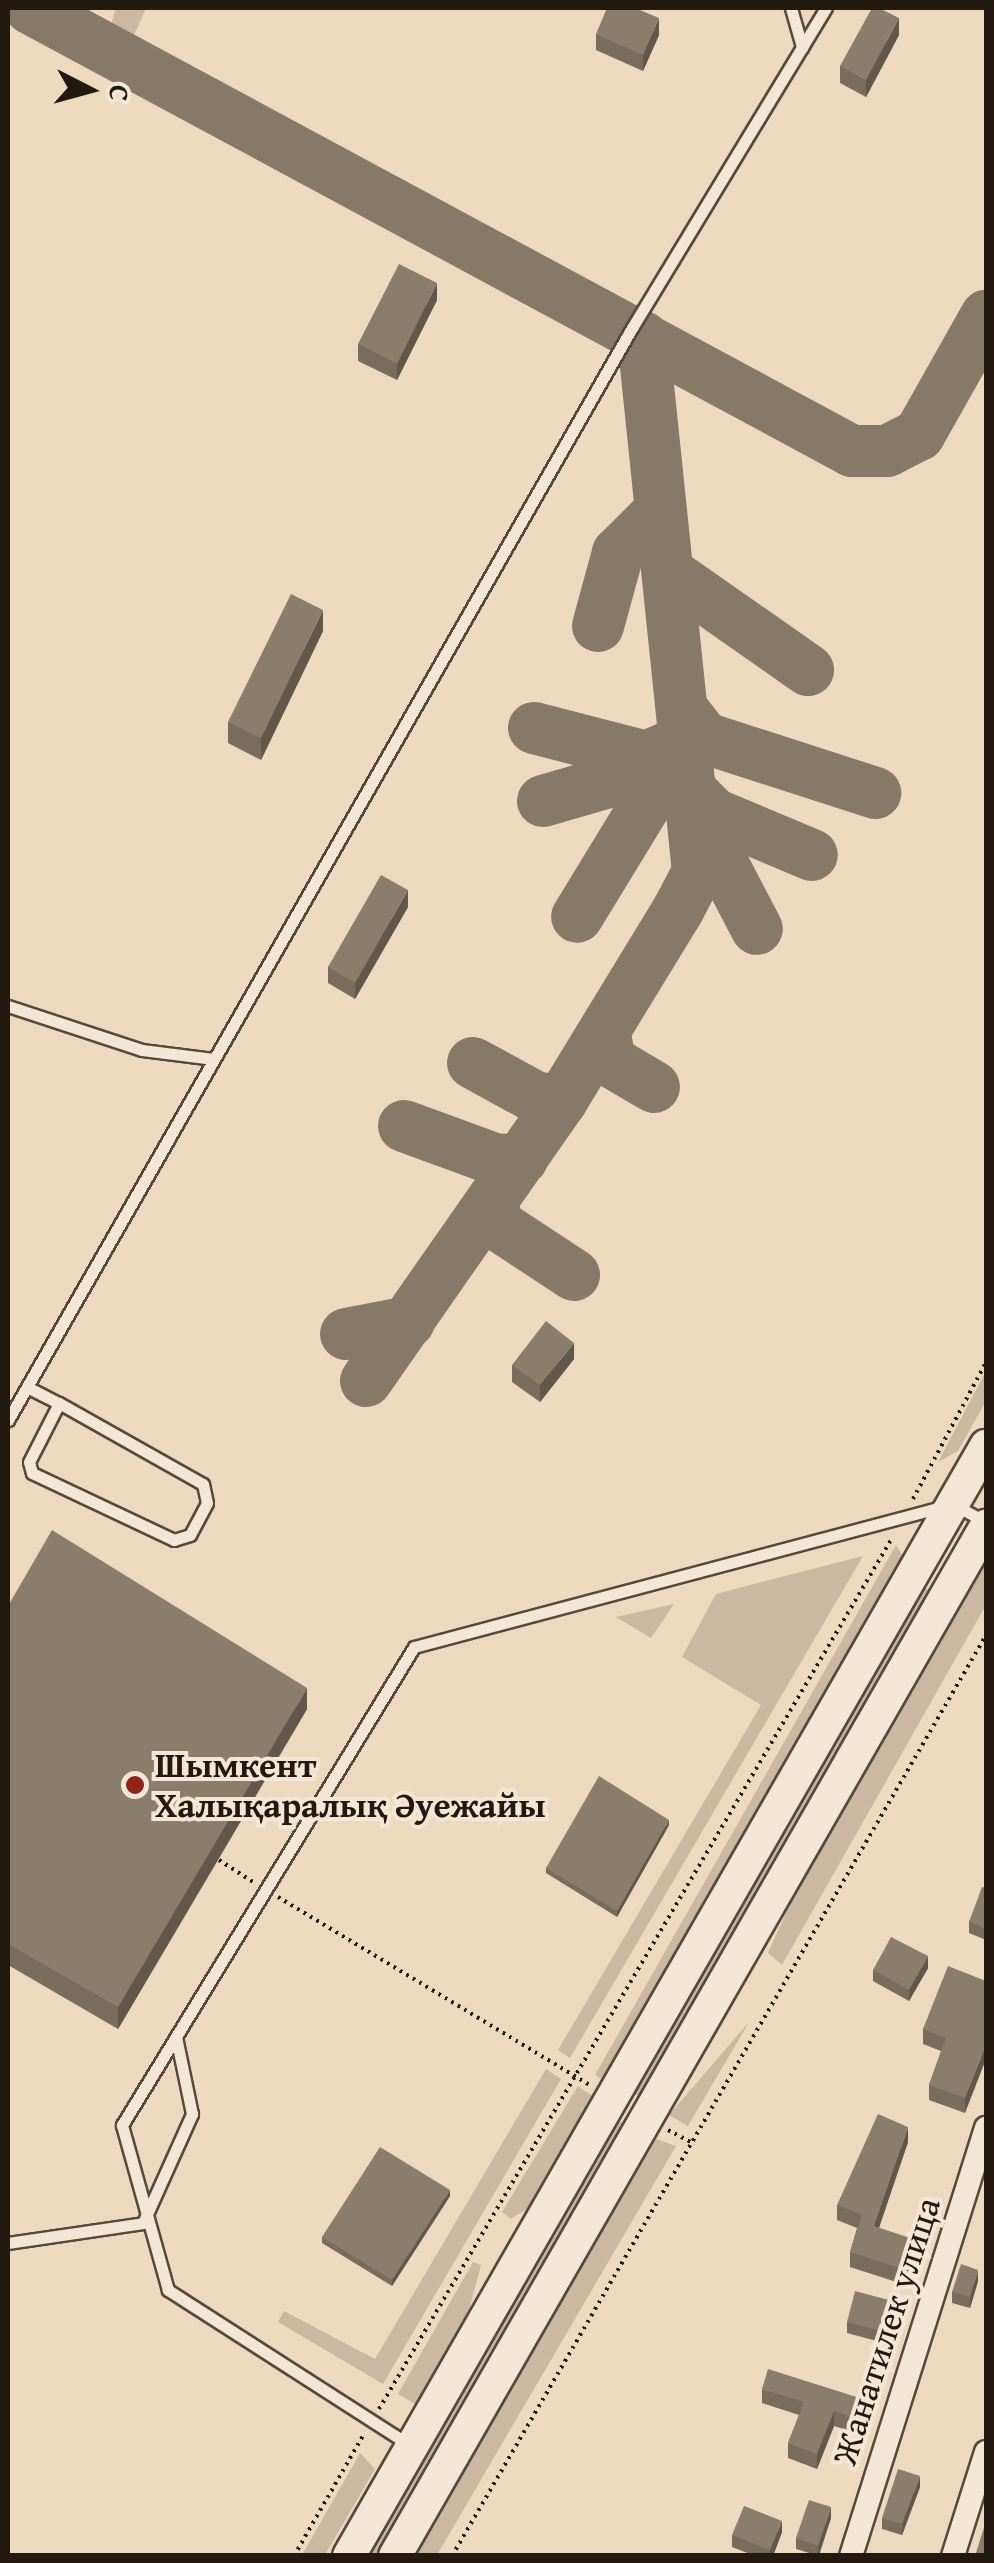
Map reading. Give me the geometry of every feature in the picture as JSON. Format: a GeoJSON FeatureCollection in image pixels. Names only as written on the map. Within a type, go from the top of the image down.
{"type":"FeatureCollection","features":[{"type":"Feature","properties":{"kind":"street"},"geometry":{"type":"LineString","coordinates":[[349,2556],[986,1446]]}},
{"type":"Feature","properties":{"kind":"street"},"geometry":{"type":"LineString","coordinates":[[395,2556],[986,1524]]}},
{"type":"Feature","properties":{"kind":"street","name":"Жанатилек улица"},"geometry":{"type":"LineString","coordinates":[[851,2556],[986,2128]]}},
{"type":"Feature","properties":{"kind":"street"},"geometry":{"type":"LineString","coordinates":[[953,2556],[986,2452]]}},
{"type":"Feature","properties":{"kind":"lane"},"geometry":{"type":"LineString","coordinates":[[791,8],[802,47]]}},
{"type":"Feature","properties":{"kind":"lane"},"geometry":{"type":"LineString","coordinates":[[8,1420],[213,1059],[826,8]]}},
{"type":"Feature","properties":{"kind":"lane"},"geometry":{"type":"LineString","coordinates":[[8,1006],[142,1050],[213,1059]]}},
{"type":"Feature","properties":{"kind":"lane"},"geometry":{"type":"LineString","coordinates":[[27,1386],[58,1402],[202,1484],[207,1503],[190,1535],[174,1540],[32,1473],[58,1402]]}},
{"type":"Feature","properties":{"kind":"lane"},"geometry":{"type":"LineString","coordinates":[[412,2446],[168,2290],[144,2223],[122,2125],[414,1647],[953,1504],[986,1524]]}},
{"type":"Feature","properties":{"kind":"lane"},"geometry":{"type":"LineString","coordinates":[[144,2223],[192,2114],[176,2037]]}},
{"type":"Feature","properties":{"kind":"lane"},"geometry":{"type":"LineString","coordinates":[[8,2244],[144,2223]]}},
{"type":"Feature","properties":{"kind":"path"},"geometry":{"type":"LineString","coordinates":[[294,2556],[900,1521],[986,1362]]}},
{"type":"Feature","properties":{"kind":"path"},"geometry":{"type":"LineString","coordinates":[[452,2556],[986,1635]]}},
{"type":"Feature","properties":{"kind":"path"},"geometry":{"type":"LineString","coordinates":[[219,1860],[574,2076]]}},
{"type":"Feature","properties":{"kind":"shaded area"},"geometry":{"type":"Polygon","coordinates":[[[116,8],[146,8],[132,40],[110,28],[116,8]]]}},
{"type":"Feature","properties":{"kind":"shaded area"},"geometry":{"type":"Polygon","coordinates":[[[986,1371],[986,1401],[958,1451],[938,1462],[986,1371]]]}},
{"type":"Feature","properties":{"kind":"shaded area"},"geometry":{"type":"Polygon","coordinates":[[[896,1545],[906,1561],[604,2080],[595,2075],[896,1545]]]}},
{"type":"Feature","properties":{"kind":"shaded area"},"geometry":{"type":"Polygon","coordinates":[[[863,1556],[570,2058],[558,2050],[761,1705],[682,1657],[716,1594],[863,1556]]]}},
{"type":"Feature","properties":{"kind":"shaded area"},"geometry":{"type":"Polygon","coordinates":[[[986,1561],[986,1605],[782,1965],[768,1953],[797,1888],[986,1561]]]}},
{"type":"Feature","properties":{"kind":"shaded area"},"geometry":{"type":"Polygon","coordinates":[[[921,1585],[932,1592],[641,2097],[632,2093],[921,1585]]]}},
{"type":"Feature","properties":{"kind":"shaded area"},"geometry":{"type":"Polygon","coordinates":[[[674,1604],[651,1638],[616,1617],[674,1604]]]}},
{"type":"Feature","properties":{"kind":"shaded area"},"geometry":{"type":"Polygon","coordinates":[[[749,2022],[688,2126],[669,2115],[749,2022]]]}},
{"type":"Feature","properties":{"kind":"shaded area"},"geometry":{"type":"Polygon","coordinates":[[[546,2069],[561,2079],[383,2384],[278,2322],[284,2311],[375,2359],[546,2069]]]}},
{"type":"Feature","properties":{"kind":"shaded area"},"geometry":{"type":"Polygon","coordinates":[[[578,2086],[594,2097],[530,2207],[511,2219],[502,2212],[578,2086]]]}},
{"type":"Feature","properties":{"kind":"shaded area"},"geometry":{"type":"Polygon","coordinates":[[[615,2117],[628,2128],[381,2555],[365,2556],[615,2117]]]}},
{"type":"Feature","properties":{"kind":"shaded area"},"geometry":{"type":"Polygon","coordinates":[[[656,2139],[676,2146],[437,2555],[414,2555],[656,2139]]]}},
{"type":"Feature","properties":{"kind":"shaded area"},"geometry":{"type":"Polygon","coordinates":[[[473,2262],[481,2265],[469,2310],[415,2404],[398,2394],[473,2262]]]}},
{"type":"Feature","properties":{"kind":"shaded area"},"geometry":{"type":"Polygon","coordinates":[[[360,2453],[375,2469],[325,2555],[302,2555],[360,2453]]]}},
{"type":"Feature","properties":{"kind":"building"},"geometry":{"type":"Polygon","coordinates":[[[607,8],[635,8],[659,18],[643,55],[596,34],[607,8]]]}},
{"type":"Feature","properties":{"kind":"building"},"geometry":{"type":"Polygon","coordinates":[[[872,8],[899,18],[866,80],[840,66],[872,8]]]}},
{"type":"Feature","properties":{"kind":"building"},"geometry":{"type":"Polygon","coordinates":[[[399,264],[437,283],[397,364],[358,344],[399,264]]]}},
{"type":"Feature","properties":{"kind":"building"},"geometry":{"type":"Polygon","coordinates":[[[291,594],[323,610],[261,738],[228,722],[291,594]]]}},
{"type":"Feature","properties":{"kind":"building"},"geometry":{"type":"Polygon","coordinates":[[[381,875],[408,890],[355,983],[328,967],[381,875]]]}},
{"type":"Feature","properties":{"kind":"building"},"geometry":{"type":"Polygon","coordinates":[[[546,1321],[574,1343],[540,1385],[512,1365],[546,1321]]]}},
{"type":"Feature","properties":{"kind":"building","name":"Шымкент Халықаралық Әуежайы"},"geometry":{"type":"Polygon","coordinates":[[[52,1530],[307,1688],[118,2007],[8,1944],[8,1606],[52,1530]]]}},
{"type":"Feature","properties":{"kind":"building"},"geometry":{"type":"Polygon","coordinates":[[[599,1776],[669,1820],[617,1911],[546,1868],[599,1776]]]}},
{"type":"Feature","properties":{"kind":"building"},"geometry":{"type":"Polygon","coordinates":[[[982,1887],[986,1888],[986,1929],[969,1922],[982,1887]]]}},
{"type":"Feature","properties":{"kind":"building"},"geometry":{"type":"Polygon","coordinates":[[[891,1937],[928,1956],[909,1990],[873,1970],[891,1937]]]}},
{"type":"Feature","properties":{"kind":"building"},"geometry":{"type":"Polygon","coordinates":[[[948,1966],[986,1981],[986,2044],[965,2098],[929,2085],[946,2038],[923,2029],[948,1966]]]}},
{"type":"Feature","properties":{"kind":"building"},"geometry":{"type":"Polygon","coordinates":[[[878,2114],[908,2127],[874,2226],[919,2241],[909,2271],[850,2252],[862,2215],[837,2205],[878,2114]]]}},
{"type":"Feature","properties":{"kind":"building"},"geometry":{"type":"Polygon","coordinates":[[[380,2147],[450,2190],[392,2280],[322,2237],[380,2147]]]}},
{"type":"Feature","properties":{"kind":"building"},"geometry":{"type":"Polygon","coordinates":[[[961,2264],[978,2270],[970,2297],[952,2292],[961,2264]]]}},
{"type":"Feature","properties":{"kind":"building"},"geometry":{"type":"Polygon","coordinates":[[[855,2291],[896,2302],[888,2333],[847,2322],[855,2291]]]}},
{"type":"Feature","properties":{"kind":"building"},"geometry":{"type":"Polygon","coordinates":[[[768,2369],[866,2400],[859,2420],[834,2411],[817,2454],[788,2443],[804,2402],[762,2389],[768,2369]]]}},
{"type":"Feature","properties":{"kind":"building"},"geometry":{"type":"Polygon","coordinates":[[[898,2469],[920,2476],[902,2524],[882,2518],[898,2469]]]}},
{"type":"Feature","properties":{"kind":"building"},"geometry":{"type":"Polygon","coordinates":[[[809,2500],[831,2507],[818,2546],[796,2538],[809,2500]]]}},
{"type":"Feature","properties":{"kind":"building"},"geometry":{"type":"Polygon","coordinates":[[[744,2506],[782,2521],[770,2550],[732,2535],[744,2506]]]}},
{"type":"Feature","properties":{"kind":"building"},"geometry":{"type":"Polygon","coordinates":[[[986,2521],[986,2556],[975,2556],[986,2521]]]}},
{"type":"Feature","properties":{"kind":"taxiway"},"geometry":{"type":"LineString","coordinates":[[30,8],[852,451],[887,451],[919,435],[986,316]]}},
{"type":"Feature","properties":{"kind":"taxiway"},"geometry":{"type":"LineString","coordinates":[[643,337],[691,803],[757,929]]}},
{"type":"Feature","properties":{"kind":"taxiway"},"geometry":{"type":"LineString","coordinates":[[598,626],[618,553],[659,512]]}},
{"type":"Feature","properties":{"kind":"taxiway"},"geometry":{"type":"LineString","coordinates":[[668,572],[808,670]]}},
{"type":"Feature","properties":{"kind":"taxiway"},"geometry":{"type":"LineString","coordinates":[[682,709],[705,738],[875,793]]}},
{"type":"Feature","properties":{"kind":"taxiway"},"geometry":{"type":"LineString","coordinates":[[534,728],[646,757],[685,740],[577,917]]}},
{"type":"Feature","properties":{"kind":"taxiway"},"geometry":{"type":"LineString","coordinates":[[543,801],[667,765]]}},
{"type":"Feature","properties":{"kind":"taxiway"},"geometry":{"type":"LineString","coordinates":[[690,790],[714,814],[812,855]]}},
{"type":"Feature","properties":{"kind":"taxiway"},"geometry":{"type":"LineString","coordinates":[[366,1381],[562,1100],[678,910],[698,872],[691,803]]}},
{"type":"Feature","properties":{"kind":"taxiway"},"geometry":{"type":"LineString","coordinates":[[605,1034],[610,1061],[654,1087]]}},
{"type":"Feature","properties":{"kind":"taxiway"},"geometry":{"type":"LineString","coordinates":[[473,1063],[537,1098],[562,1100]]}},
{"type":"Feature","properties":{"kind":"taxiway"},"geometry":{"type":"LineString","coordinates":[[404,1126],[497,1160],[522,1159]]}},
{"type":"Feature","properties":{"kind":"taxiway"},"geometry":{"type":"LineString","coordinates":[[492,1204],[498,1225],[574,1275]]}},
{"type":"Feature","properties":{"kind":"taxiway"},"geometry":{"type":"LineString","coordinates":[[346,1334],[409,1322]]}},
{"type":"Feature","properties":{"kind":"place","name":"Шымкент Халықаралық Әуежайы"},"geometry":{"type":"Point","coordinates":[135,1785]}}]}
